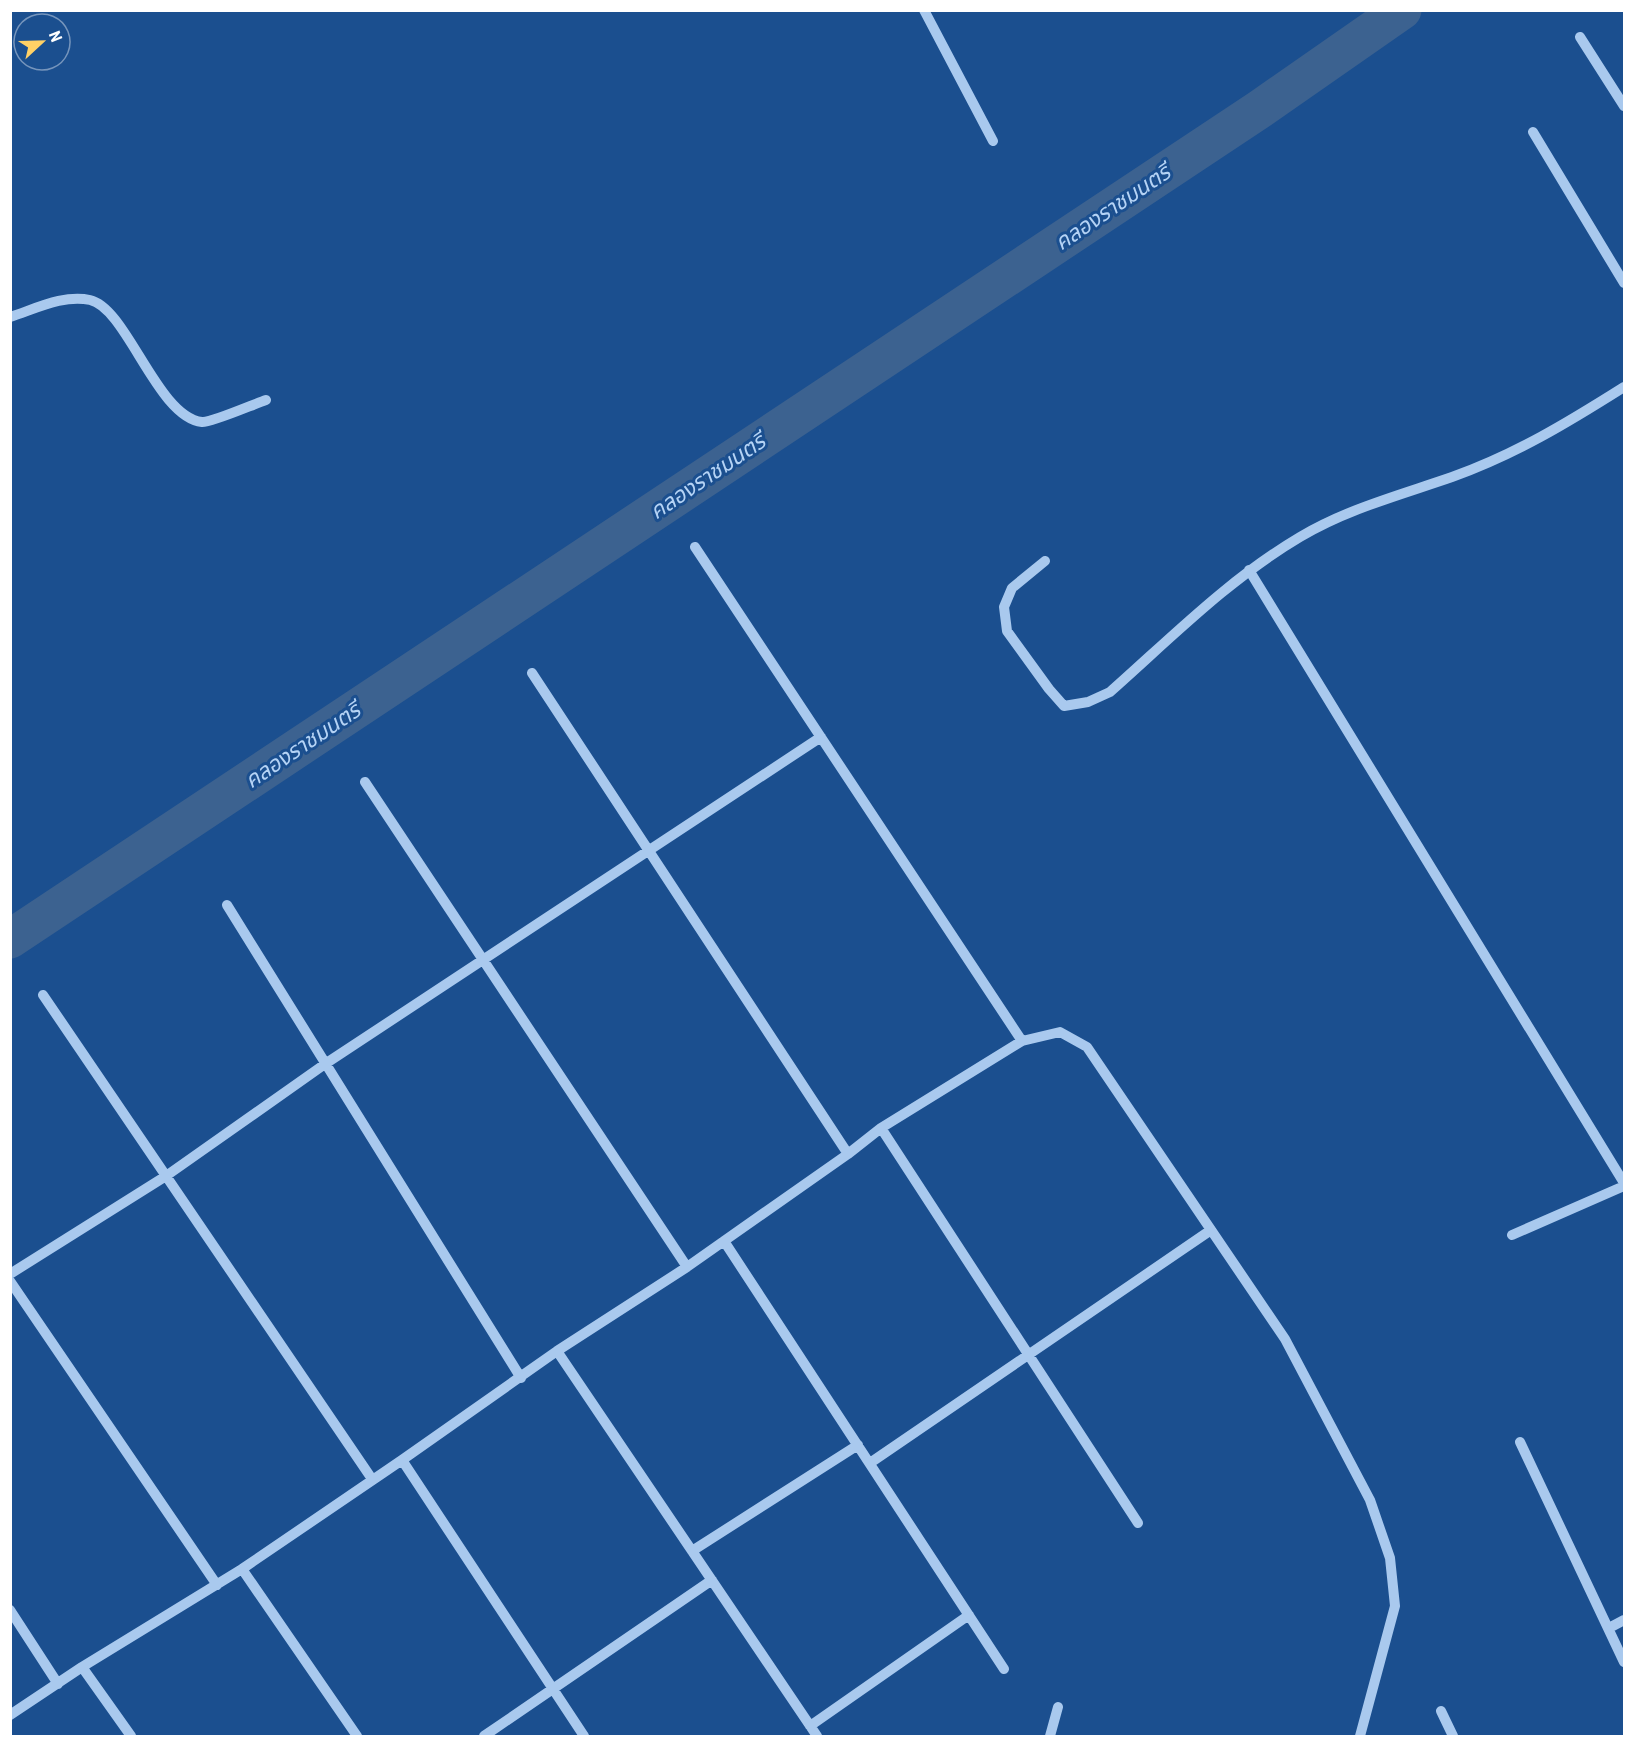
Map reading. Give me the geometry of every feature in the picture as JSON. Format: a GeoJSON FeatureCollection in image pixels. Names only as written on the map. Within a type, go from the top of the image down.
{"type":"FeatureCollection","features":[{"type":"Feature","properties":{"kind":"street"},"geometry":{"type":"LineString","coordinates":[[924,10],[993,141]]}},
{"type":"Feature","properties":{"kind":"street"},"geometry":{"type":"LineString","coordinates":[[1580,37],[1624,106]]}},
{"type":"Feature","properties":{"kind":"street"},"geometry":{"type":"LineString","coordinates":[[1533,132],[1624,283]]}},
{"type":"Feature","properties":{"kind":"street"},"geometry":{"type":"LineString","coordinates":[[10,317],[63,300],[78,298],[93,300],[109,312],[165,395],[187,417],[203,422],[266,399]]}},
{"type":"Feature","properties":{"kind":"street"},"geometry":{"type":"LineString","coordinates":[[1045,561],[1012,588],[1004,607],[1007,631],[1064,706],[1088,702],[1110,693],[1249,570],[1301,536],[1392,496],[1452,477],[1522,448],[1569,422],[1624,387]]}},
{"type":"Feature","properties":{"kind":"street"},"geometry":{"type":"LineString","coordinates":[[695,547],[1022,1041]]}},
{"type":"Feature","properties":{"kind":"street"},"geometry":{"type":"LineString","coordinates":[[1249,570],[1624,1184],[1512,1235]]}},
{"type":"Feature","properties":{"kind":"street"},"geometry":{"type":"LineString","coordinates":[[532,673],[848,1154]]}},
{"type":"Feature","properties":{"kind":"street"},"geometry":{"type":"LineString","coordinates":[[10,1274],[166,1176],[325,1064],[821,737]]}},
{"type":"Feature","properties":{"kind":"street"},"geometry":{"type":"LineString","coordinates":[[365,782],[687,1267]]}},
{"type":"Feature","properties":{"kind":"street"},"geometry":{"type":"LineString","coordinates":[[227,905],[521,1378]]}},
{"type":"Feature","properties":{"kind":"street"},"geometry":{"type":"LineString","coordinates":[[43,995],[372,1479]]}},
{"type":"Feature","properties":{"kind":"street"},"geometry":{"type":"LineString","coordinates":[[10,1715],[82,1667],[242,1569],[557,1351],[687,1267],[848,1154],[881,1128],[1022,1041],[1060,1032],[1087,1047],[1285,1339],[1370,1500],[1390,1558],[1395,1606],[1360,1737]]}},
{"type":"Feature","properties":{"kind":"street"},"geometry":{"type":"LineString","coordinates":[[881,1128],[1138,1523]]}},
{"type":"Feature","properties":{"kind":"street"},"geometry":{"type":"LineString","coordinates":[[870,1463],[1211,1230]]}},
{"type":"Feature","properties":{"kind":"street"},"geometry":{"type":"LineString","coordinates":[[724,1241],[1005,1669]]}},
{"type":"Feature","properties":{"kind":"street"},"geometry":{"type":"LineString","coordinates":[[10,1281],[217,1585]]}},
{"type":"Feature","properties":{"kind":"street"},"geometry":{"type":"LineString","coordinates":[[557,1351],[817,1737]]}},
{"type":"Feature","properties":{"kind":"street"},"geometry":{"type":"LineString","coordinates":[[1520,1442],[1624,1662]]}},
{"type":"Feature","properties":{"kind":"street"},"geometry":{"type":"LineString","coordinates":[[692,1551],[858,1445]]}},
{"type":"Feature","properties":{"kind":"street"},"geometry":{"type":"LineString","coordinates":[[402,1460],[584,1737]]}},
{"type":"Feature","properties":{"kind":"street"},"geometry":{"type":"LineString","coordinates":[[242,1569],[357,1737]]}},
{"type":"Feature","properties":{"kind":"street"},"geometry":{"type":"LineString","coordinates":[[484,1737],[712,1580]]}},
{"type":"Feature","properties":{"kind":"street"},"geometry":{"type":"LineString","coordinates":[[10,1610],[58,1684]]}},
{"type":"Feature","properties":{"kind":"street"},"geometry":{"type":"LineString","coordinates":[[810,1726],[969,1615]]}},
{"type":"Feature","properties":{"kind":"street"},"geometry":{"type":"LineString","coordinates":[[1609,1628],[1624,1620]]}},
{"type":"Feature","properties":{"kind":"street"},"geometry":{"type":"LineString","coordinates":[[82,1667],[131,1737]]}},
{"type":"Feature","properties":{"kind":"street"},"geometry":{"type":"LineString","coordinates":[[1050,1737],[1058,1707]]}},
{"type":"Feature","properties":{"kind":"street"},"geometry":{"type":"LineString","coordinates":[[1441,1711],[1453,1737]]}},
{"type":"Feature","properties":{"kind":"waterway","name":"คลองราชมนตรี"},"geometry":{"type":"LineString","coordinates":[[10,939],[1260,109],[1402,10]]}}]}
